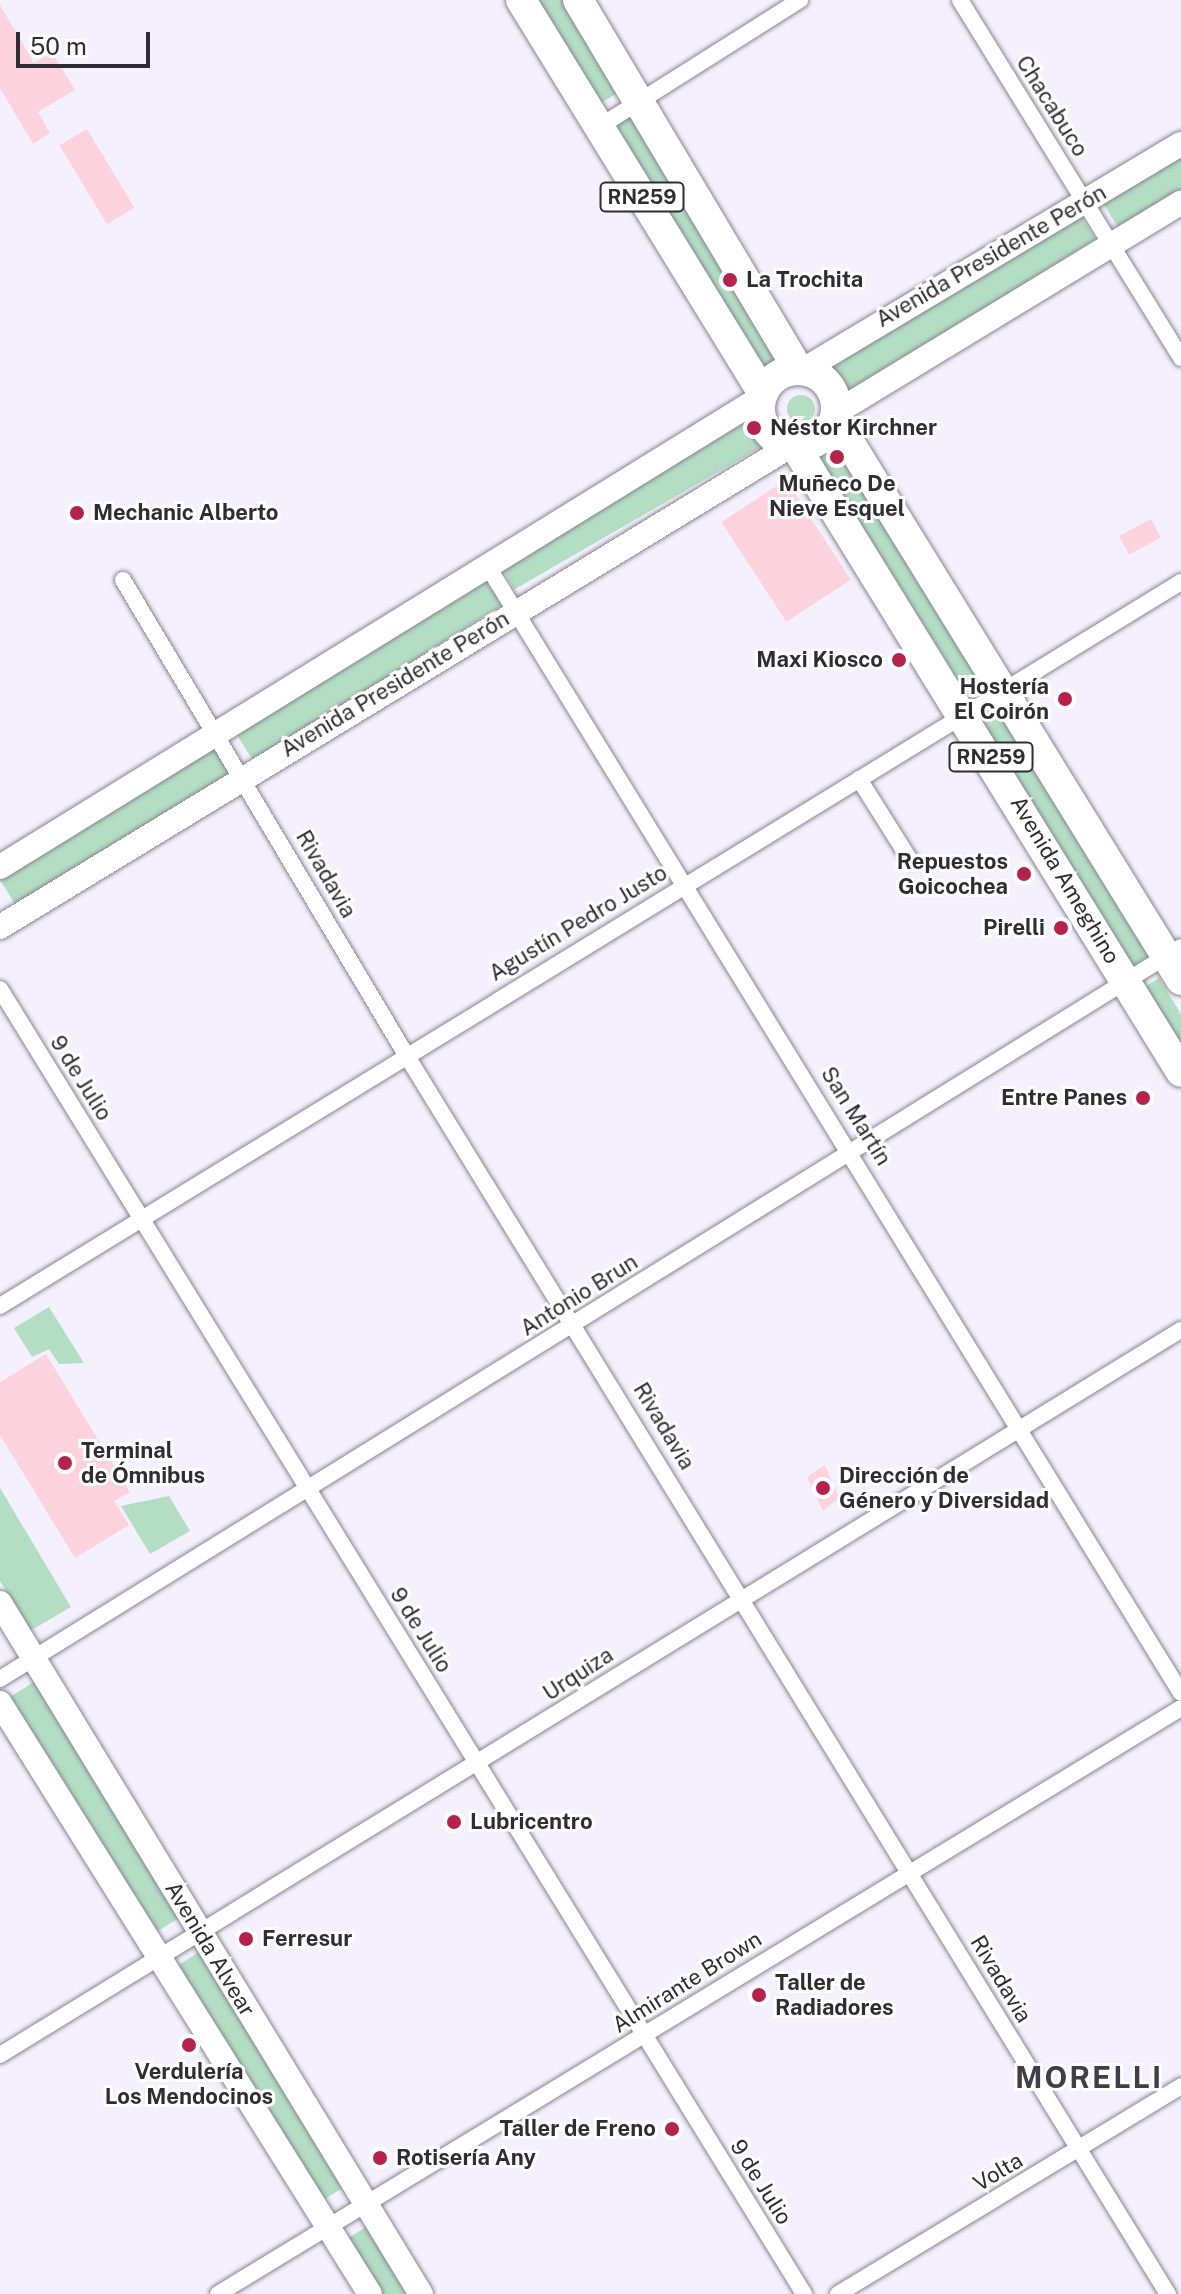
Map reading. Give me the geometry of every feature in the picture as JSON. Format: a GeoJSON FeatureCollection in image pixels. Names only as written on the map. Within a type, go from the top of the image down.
{"type":"FeatureCollection","features":[{"type":"Feature","properties":{"kind":"highway","name":"RN259"},"geometry":{"type":"LineString","coordinates":[[521,0],[763,396],[768,431],[793,446]]}},
{"type":"Feature","properties":{"kind":"highway","name":"RN259"},"geometry":{"type":"LineString","coordinates":[[578,0],[801,370],[826,382],[835,416]]}},
{"type":"Feature","properties":{"kind":"highway"},"geometry":{"type":"LineString","coordinates":[[763,396],[778,376],[801,370]]}},
{"type":"Feature","properties":{"kind":"highway"},"geometry":{"type":"LineString","coordinates":[[793,446],[821,439],[835,416]]}},
{"type":"Feature","properties":{"kind":"highway","name":"Avenida Ameghino"},"geometry":{"type":"LineString","coordinates":[[835,416],[1003,690],[1176,961]]}},
{"type":"Feature","properties":{"kind":"highway","name":"Avenida Ameghino"},"geometry":{"type":"LineString","coordinates":[[793,446],[965,715],[1181,1072]]}},
{"type":"Feature","properties":{"kind":"main road","name":"Avenida Presidente Perón"},"geometry":{"type":"LineString","coordinates":[[801,370],[1181,144]]}},
{"type":"Feature","properties":{"kind":"main road"},"geometry":{"type":"LineString","coordinates":[[835,416],[1181,203]]}},
{"type":"Feature","properties":{"kind":"main road"},"geometry":{"type":"LineString","coordinates":[[0,867],[763,396]]}},
{"type":"Feature","properties":{"kind":"main road","name":"Avenida Presidente Perón"},"geometry":{"type":"LineString","coordinates":[[0,927],[517,610],[793,446]]}},
{"type":"Feature","properties":{"kind":"main road","name":"Avenida Alvear"},"geometry":{"type":"LineString","coordinates":[[0,1603],[421,2294]]}},
{"type":"Feature","properties":{"kind":"main road","name":"Avenida Alvear"},"geometry":{"type":"LineString","coordinates":[[0,1703],[370,2294]]}},
{"type":"Feature","properties":{"kind":"street"},"geometry":{"type":"LineString","coordinates":[[599,127],[800,0]]}},
{"type":"Feature","properties":{"kind":"street","name":"Chacabuco"},"geometry":{"type":"LineString","coordinates":[[960,0],[1181,358]]}},
{"type":"Feature","properties":{"kind":"street","name":"San Martín"},"geometry":{"type":"LineString","coordinates":[[487,565],[852,1152],[1181,1693]]}},
{"type":"Feature","properties":{"kind":"street","name":"Rivadavia"},"geometry":{"type":"LineString","coordinates":[[123,580],[405,1053],[576,1323],[1168,2294]]}},
{"type":"Feature","properties":{"kind":"street","name":"Agustín Pedro Justo"},"geometry":{"type":"LineString","coordinates":[[0,1306],[405,1053],[1181,582]]}},
{"type":"Feature","properties":{"kind":"street"},"geometry":{"type":"LineString","coordinates":[[859,779],[910,860]]}},
{"type":"Feature","properties":{"kind":"street","name":"Antonio Brun"},"geometry":{"type":"LineString","coordinates":[[0,1679],[1127,982],[1176,961]]}},
{"type":"Feature","properties":{"kind":"street","name":"9 de Julio"},"geometry":{"type":"LineString","coordinates":[[0,989],[804,2294]]}},
{"type":"Feature","properties":{"kind":"street","name":"Urquiza"},"geometry":{"type":"LineString","coordinates":[[0,2055],[159,1955],[478,1765],[741,1595],[1181,1330]]}},
{"type":"Feature","properties":{"kind":"street","name":"Almirante Brown"},"geometry":{"type":"LineString","coordinates":[[218,2294],[909,1870],[1181,1708]]}},
{"type":"Feature","properties":{"kind":"street","name":"Volta"},"geometry":{"type":"LineString","coordinates":[[838,2294],[1181,2086]]}},
{"type":"Feature","properties":{"kind":"green space"},"geometry":{"type":"Polygon","coordinates":[[[536,0],[563,0],[621,91],[601,103],[536,0]]]}},
{"type":"Feature","properties":{"kind":"green space"},"geometry":{"type":"Polygon","coordinates":[[[631,115],[786,363],[767,374],[612,127],[631,115]]]}},
{"type":"Feature","properties":{"kind":"green space"},"geometry":{"type":"Polygon","coordinates":[[[1181,154],[1181,190],[1119,229],[1103,203],[1181,154]]]}},
{"type":"Feature","properties":{"kind":"green space"},"geometry":{"type":"Polygon","coordinates":[[[1079,213],[1095,239],[848,394],[831,368],[1079,213]]]}},
{"type":"Feature","properties":{"kind":"green space"},"geometry":{"type":"Polygon","coordinates":[[[801,395],[811,399],[815,409],[811,419],[801,423],[791,419],[787,409],[791,399],[801,395]]]}},
{"type":"Feature","properties":{"kind":"green space"},"geometry":{"type":"Polygon","coordinates":[[[753,417],[768,443],[514,589],[499,564],[753,417]]]}},
{"type":"Feature","properties":{"kind":"green space"},"geometry":{"type":"Polygon","coordinates":[[[834,440],[988,687],[970,698],[815,452],[834,440]]]}},
{"type":"Feature","properties":{"kind":"green space"},"geometry":{"type":"Polygon","coordinates":[[[485,579],[501,605],[253,761],[237,734],[485,579]]]}},
{"type":"Feature","properties":{"kind":"green space"},"geometry":{"type":"Polygon","coordinates":[[[998,707],[1152,954],[1133,966],[978,719],[998,707]]]}},
{"type":"Feature","properties":{"kind":"green space"},"geometry":{"type":"Polygon","coordinates":[[[214,747],[230,773],[17,907],[0,881],[214,747]]]}},
{"type":"Feature","properties":{"kind":"green space"},"geometry":{"type":"Polygon","coordinates":[[[1159,978],[1181,1014],[1181,1056],[1140,990],[1159,978]]]}},
{"type":"Feature","properties":{"kind":"green space"},"geometry":{"type":"Polygon","coordinates":[[[49,1307],[84,1363],[59,1364],[49,1349],[32,1357],[14,1328],[49,1307]]]}},
{"type":"Feature","properties":{"kind":"green space"},"geometry":{"type":"Polygon","coordinates":[[[0,1488],[71,1607],[30,1631],[0,1581],[0,1488]]]}},
{"type":"Feature","properties":{"kind":"green space"},"geometry":{"type":"Polygon","coordinates":[[[169,1496],[190,1531],[150,1554],[121,1506],[169,1496]]]}},
{"type":"Feature","properties":{"kind":"green space"},"geometry":{"type":"Polygon","coordinates":[[[37,1680],[184,1915],[157,1931],[11,1696],[37,1680]]]}},
{"type":"Feature","properties":{"kind":"green space"},"geometry":{"type":"Polygon","coordinates":[[[201,1951],[347,2185],[321,2201],[175,1967],[201,1951]]]}},
{"type":"Feature","properties":{"kind":"green space"},"geometry":{"type":"Polygon","coordinates":[[[371,2224],[414,2294],[378,2294],[345,2240],[371,2224]]]}},
{"type":"Feature","properties":{"kind":"building"},"geometry":{"type":"Polygon","coordinates":[[[0,5],[34,63],[52,52],[75,90],[38,112],[50,133],[33,144],[0,88],[0,5]]]}},
{"type":"Feature","properties":{"kind":"building"},"geometry":{"type":"Polygon","coordinates":[[[87,129],[134,208],[107,224],[60,145],[87,129]]]}},
{"type":"Feature","properties":{"kind":"building"},"geometry":{"type":"Polygon","coordinates":[[[786,480],[851,580],[786,622],[721,522],[786,480]]]}},
{"type":"Feature","properties":{"kind":"building"},"geometry":{"type":"Polygon","coordinates":[[[1151,519],[1161,538],[1129,554],[1119,536],[1151,519]]]}},
{"type":"Feature","properties":{"kind":"building","name":"Terminal de Ómnibus"},"geometry":{"type":"Polygon","coordinates":[[[46,1354],[130,1492],[114,1501],[129,1525],[75,1558],[0,1435],[0,1382],[46,1354]]]}},
{"type":"Feature","properties":{"kind":"building","name":"Dirección de Género y Diversidad"},"geometry":{"type":"Polygon","coordinates":[[[825,1465],[839,1498],[823,1511],[807,1477],[825,1465]]]}},
{"type":"Feature","properties":{"kind":"place","name":"La Trochita"},"geometry":{"type":"Point","coordinates":[730,280]}},
{"type":"Feature","properties":{"kind":"place","name":"Néstor Kirchner"},"geometry":{"type":"Point","coordinates":[754,428]}},
{"type":"Feature","properties":{"kind":"place","name":"Muñeco De Nieve Esquel"},"geometry":{"type":"Point","coordinates":[837,457]}},
{"type":"Feature","properties":{"kind":"place","name":"Mechanic Alberto"},"geometry":{"type":"Point","coordinates":[77,513]}},
{"type":"Feature","properties":{"kind":"place","name":"Maxi Kiosco"},"geometry":{"type":"Point","coordinates":[899,660]}},
{"type":"Feature","properties":{"kind":"place","name":"Hostería El Coirón"},"geometry":{"type":"Point","coordinates":[1065,699]}},
{"type":"Feature","properties":{"kind":"place","name":"Repuestos Goicochea"},"geometry":{"type":"Point","coordinates":[1024,874]}},
{"type":"Feature","properties":{"kind":"place","name":"Pirelli"},"geometry":{"type":"Point","coordinates":[1061,928]}},
{"type":"Feature","properties":{"kind":"place","name":"Entre Panes"},"geometry":{"type":"Point","coordinates":[1143,1098]}},
{"type":"Feature","properties":{"kind":"place","name":"Terminal de Ómnibus"},"geometry":{"type":"Point","coordinates":[65,1463]}},
{"type":"Feature","properties":{"kind":"place","name":"Dirección de Género y Diversidad"},"geometry":{"type":"Point","coordinates":[823,1488]}},
{"type":"Feature","properties":{"kind":"place","name":"Lubricentro"},"geometry":{"type":"Point","coordinates":[454,1822]}},
{"type":"Feature","properties":{"kind":"place","name":"Ferresur"},"geometry":{"type":"Point","coordinates":[246,1939]}},
{"type":"Feature","properties":{"kind":"place","name":"Taller de Radiadores"},"geometry":{"type":"Point","coordinates":[759,1995]}},
{"type":"Feature","properties":{"kind":"place","name":"Verdulería Los Mendocinos"},"geometry":{"type":"Point","coordinates":[189,2045]}},
{"type":"Feature","properties":{"kind":"place","name":"Taller de Freno"},"geometry":{"type":"Point","coordinates":[672,2129]}},
{"type":"Feature","properties":{"kind":"place","name":"Rotisería Any"},"geometry":{"type":"Point","coordinates":[380,2158]}},
{"type":"Feature","properties":{"kind":"district","name":"MORELLI"},"geometry":{"type":"Point","coordinates":[1089,2077]}}]}
